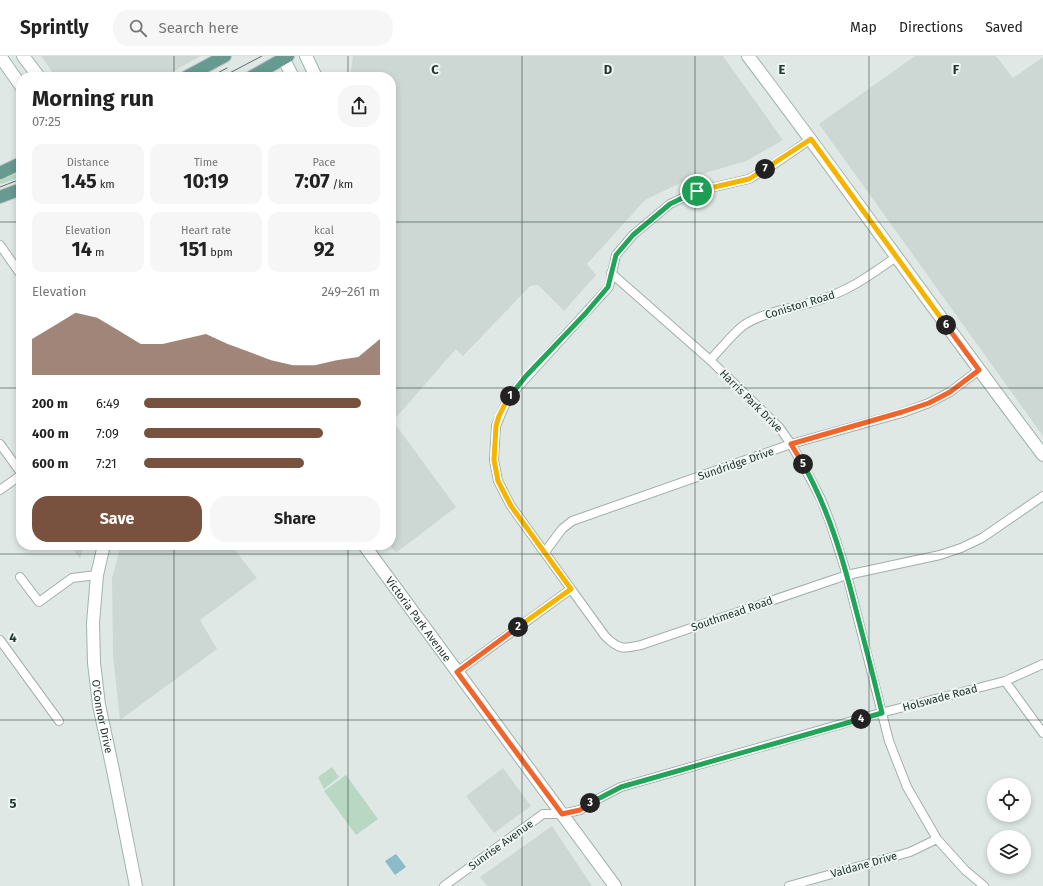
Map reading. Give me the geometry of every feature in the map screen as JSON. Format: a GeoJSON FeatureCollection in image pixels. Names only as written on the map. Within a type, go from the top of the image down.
{"type":"FeatureCollection","features":[{"type":"Feature","properties":{"kind":"main road"},"geometry":{"type":"LineString","coordinates":[[0,56],[16,79]]}},
{"type":"Feature","properties":{"kind":"main road"},"geometry":{"type":"LineString","coordinates":[[23,56],[35,72]]}},
{"type":"Feature","properties":{"kind":"main road"},"geometry":{"type":"LineString","coordinates":[[195,72],[224,56]]}},
{"type":"Feature","properties":{"kind":"main road"},"geometry":{"type":"LineString","coordinates":[[306,56],[314,72]]}},
{"type":"Feature","properties":{"kind":"main road"},"geometry":{"type":"LineString","coordinates":[[748,56],[811,139],[896,257],[1043,455]]}},
{"type":"Feature","properties":{"kind":"main road"},"geometry":{"type":"LineString","coordinates":[[259,72],[284,57],[291,72]]}},
{"type":"Feature","properties":{"kind":"main road"},"geometry":{"type":"LineString","coordinates":[[0,173],[16,165]]}},
{"type":"Feature","properties":{"kind":"main road"},"geometry":{"type":"LineString","coordinates":[[0,197],[16,191]]}},
{"type":"Feature","properties":{"kind":"main road","name":"O'Connor Drive"},"geometry":{"type":"LineString","coordinates":[[103,550],[98,575],[93,623],[94,664],[98,698],[136,886]]}},
{"type":"Feature","properties":{"kind":"main road","name":"Victoria Park Avenue"},"geometry":{"type":"LineString","coordinates":[[368,550],[615,886]]}},
{"type":"Feature","properties":{"kind":"street","name":"Southmead Road"},"geometry":{"type":"LineString","coordinates":[[811,139],[749,179],[697,191],[670,204],[628,240],[616,255],[606,290],[526,376],[507,400],[499,416],[496,426],[494,460],[498,481],[511,506],[605,636],[614,646],[627,648],[641,645],[847,575],[940,555],[961,548],[982,538],[1043,496]]}},
{"type":"Feature","properties":{"kind":"street"},"geometry":{"type":"LineString","coordinates":[[0,245],[16,267]]}},
{"type":"Feature","properties":{"kind":"street","name":"Coniston Road"},"geometry":{"type":"LineString","coordinates":[[710,360],[742,326],[772,312],[838,294],[860,283],[896,257]]}},
{"type":"Feature","properties":{"kind":"street","name":"Harris Park Drive"},"geometry":{"type":"LineString","coordinates":[[611,273],[710,360],[779,427],[791,444],[821,499],[830,522],[847,575],[889,741],[907,787],[937,839],[964,870],[984,886]]}},
{"type":"Feature","properties":{"kind":"street","name":"Sundridge Drive"},"geometry":{"type":"LineString","coordinates":[[545,552],[562,529],[572,521],[791,444],[929,403],[950,392],[979,370]]}},
{"type":"Feature","properties":{"kind":"street"},"geometry":{"type":"LineString","coordinates":[[0,444],[16,467]]}},
{"type":"Feature","properties":{"kind":"street"},"geometry":{"type":"LineString","coordinates":[[0,490],[16,478]]}},
{"type":"Feature","properties":{"kind":"street"},"geometry":{"type":"LineString","coordinates":[[20,578],[39,602],[72,578],[98,575]]}},
{"type":"Feature","properties":{"kind":"street"},"geometry":{"type":"LineString","coordinates":[[457,672],[571,589]]}},
{"type":"Feature","properties":{"kind":"street"},"geometry":{"type":"LineString","coordinates":[[0,640],[59,721]]}},
{"type":"Feature","properties":{"kind":"street","name":"Holswade Road"},"geometry":{"type":"LineString","coordinates":[[562,814],[580,810],[621,787],[882,713],[1005,681],[1043,664]]}},
{"type":"Feature","properties":{"kind":"street"},"geometry":{"type":"LineString","coordinates":[[1005,681],[1043,733]]}},
{"type":"Feature","properties":{"kind":"street","name":"Sunrise Avenue"},"geometry":{"type":"LineString","coordinates":[[444,886],[543,814],[562,814]]}},
{"type":"Feature","properties":{"kind":"street","name":"Valdane Drive"},"geometry":{"type":"LineString","coordinates":[[789,886],[910,852],[937,839]]}},
{"type":"Feature","properties":{"kind":"shaded area"},"geometry":{"type":"Polygon","coordinates":[[[41,56],[201,56],[172,72],[52,72],[41,56]]]}},
{"type":"Feature","properties":{"kind":"shaded area"},"geometry":{"type":"Polygon","coordinates":[[[353,56],[723,56],[783,140],[746,161],[695,176],[645,200],[587,264],[596,275],[564,311],[538,285],[530,286],[463,356],[456,349],[396,418],[396,72],[351,72],[353,56]]]}},
{"type":"Feature","properties":{"kind":"shaded area"},"geometry":{"type":"Polygon","coordinates":[[[915,56],[996,56],[1013,78],[1043,57],[1043,436],[819,124],[915,56]]]}},
{"type":"Feature","properties":{"kind":"shaded area"},"geometry":{"type":"Polygon","coordinates":[[[396,425],[456,507],[396,553],[394,550],[396,550],[396,425]]]}},
{"type":"Feature","properties":{"kind":"shaded area"},"geometry":{"type":"Polygon","coordinates":[[[74,550],[83,550],[80,559],[74,550]]]}},
{"type":"Feature","properties":{"kind":"shaded area"},"geometry":{"type":"Polygon","coordinates":[[[120,550],[235,550],[257,578],[200,620],[217,649],[120,720],[113,655],[112,578],[120,550]]]}},
{"type":"Feature","properties":{"kind":"shaded area"},"geometry":{"type":"Polygon","coordinates":[[[503,768],[531,806],[494,833],[466,796],[503,768]]]}},
{"type":"Feature","properties":{"kind":"shaded area"},"geometry":{"type":"Polygon","coordinates":[[[552,826],[592,886],[487,886],[480,877],[552,826]]]}},
{"type":"Feature","properties":{"kind":"green space"},"geometry":{"type":"Polygon","coordinates":[[[16,174],[16,179],[1,184],[0,180],[16,174]]]}},
{"type":"Feature","properties":{"kind":"green space"},"geometry":{"type":"Polygon","coordinates":[[[332,767],[339,777],[324,789],[318,777],[332,767]]]}},
{"type":"Feature","properties":{"kind":"green space"},"geometry":{"type":"Polygon","coordinates":[[[346,775],[378,819],[356,835],[324,791],[346,775]]]}},
{"type":"Feature","properties":{"kind":"water"},"geometry":{"type":"Polygon","coordinates":[[[396,854],[406,867],[395,875],[385,861],[396,854]]]}},
{"type":"Feature","properties":{"kind":"tram line"},"geometry":{"type":"LineString","coordinates":[[232,72],[262,56]]}},
{"type":"Feature","properties":{"kind":"tram line"},"geometry":{"type":"LineString","coordinates":[[219,72],[227,68]]}},
{"type":"Feature","properties":{"kind":"tram line"},"geometry":{"type":"LineString","coordinates":[[0,187],[16,181]]}},
{"type":"Feature","properties":{"kind":"route"},"geometry":{"type":"LineString","coordinates":[[811,139],[979,370],[950,392],[929,403],[791,444],[821,499],[830,522],[847,575],[882,713],[621,787],[580,810],[562,814],[457,672],[571,589],[511,506],[498,481],[494,460],[496,426],[507,400],[526,376],[585,314],[608,287],[616,255],[633,235],[670,204],[697,191],[749,179],[811,139]]}}]}
